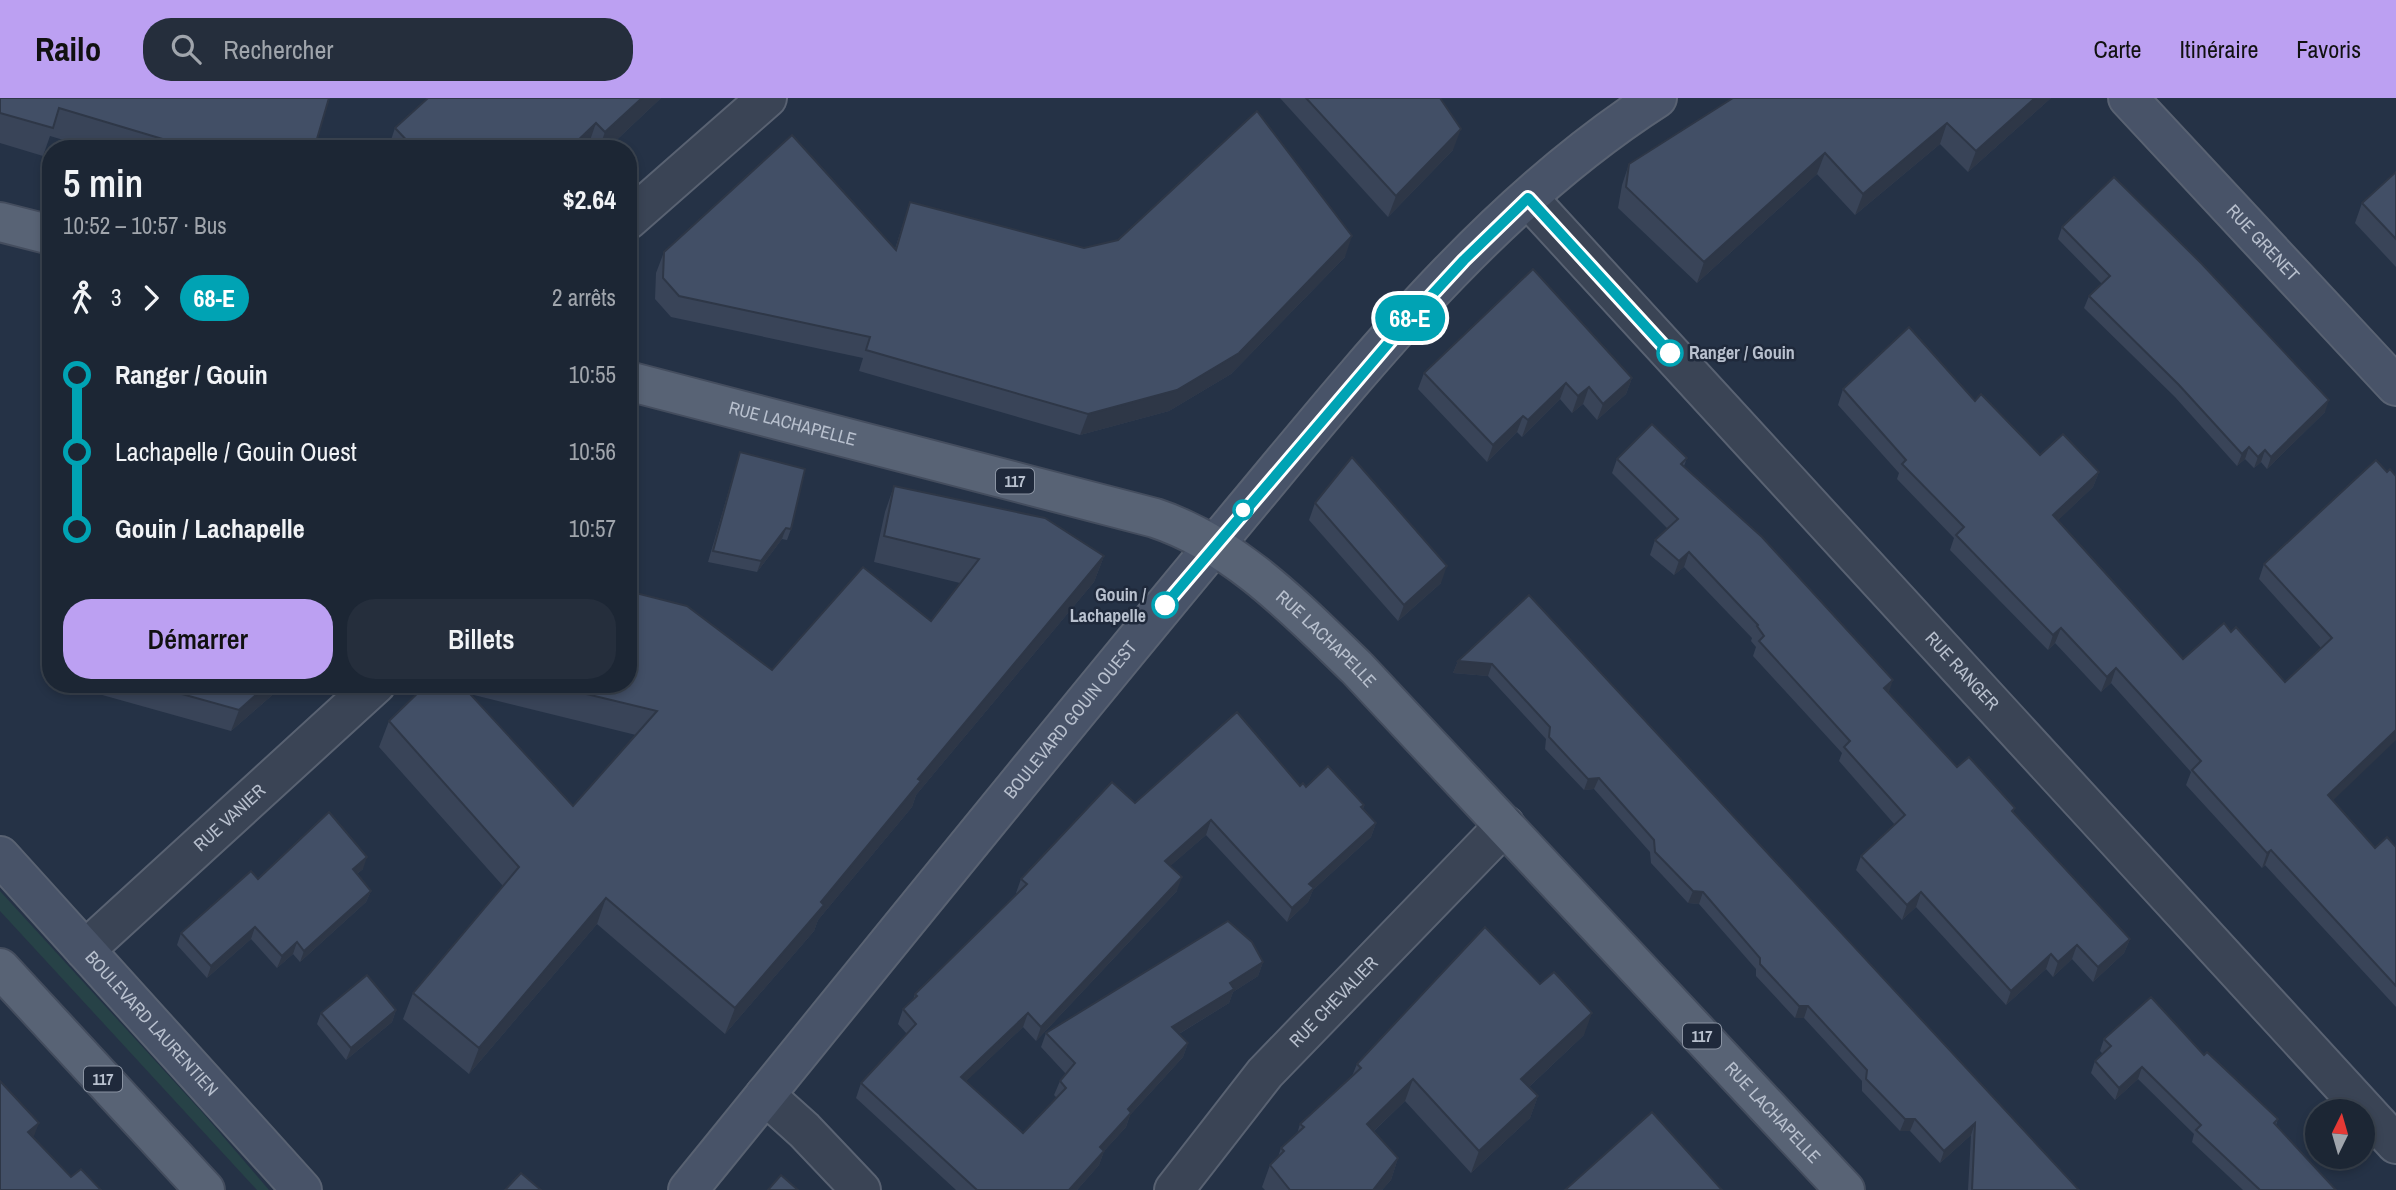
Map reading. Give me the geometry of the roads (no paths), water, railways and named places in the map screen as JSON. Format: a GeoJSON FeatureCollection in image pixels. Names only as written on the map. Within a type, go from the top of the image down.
{"type":"FeatureCollection","features":[{"type":"Feature","properties":{"kind":"main road"},"geometry":{"type":"LineString","coordinates":[[0,222],[42,233]]}},
{"type":"Feature","properties":{"kind":"main road","name":"RUE LACHAPELLE"},"geometry":{"type":"LineString","coordinates":[[637,383],[1154,518],[1214,544],[1267,584],[1331,643],[1505,825],[1845,1190]]}},
{"type":"Feature","properties":{"kind":"main road","name":"117"},"geometry":{"type":"LineString","coordinates":[[0,968],[205,1190]]}},
{"type":"Feature","properties":{"kind":"street"},"geometry":{"type":"LineString","coordinates":[[637,212],[767,98]]}},
{"type":"Feature","properties":{"kind":"street","name":"BOULEVARD GOUIN OUEST"},"geometry":{"type":"LineString","coordinates":[[688,1190],[1214,544],[1404,325],[1464,260],[1528,198],[1579,154],[1657,98]]}},
{"type":"Feature","properties":{"kind":"street","name":"RUE GRENET"},"geometry":{"type":"LineString","coordinates":[[2129,98],[2396,386]]}},
{"type":"Feature","properties":{"kind":"street","name":"RUE RANGER"},"geometry":{"type":"LineString","coordinates":[[1528,198],[2396,1144]]}},
{"type":"Feature","properties":{"kind":"street","name":"RUE VANIER"},"geometry":{"type":"LineString","coordinates":[[85,950],[366,693]]}},
{"type":"Feature","properties":{"kind":"street","name":"RUE CHEVALIER"},"geometry":{"type":"LineString","coordinates":[[1174,1190],[1265,1073],[1505,825]]}},
{"type":"Feature","properties":{"kind":"street","name":"BOULEVARD LAURENTIEN"},"geometry":{"type":"LineString","coordinates":[[0,856],[302,1190]]}},
{"type":"Feature","properties":{"kind":"street"},"geometry":{"type":"LineString","coordinates":[[765,1095],[804,1130],[861,1190]]}},
{"type":"Feature","properties":{"kind":"place","name":"Ranger / Gouin"},"geometry":{"type":"Point","coordinates":[1670,353]}},
{"type":"Feature","properties":{"kind":"place","name":"Gouin / Lachapelle"},"geometry":{"type":"Point","coordinates":[1165,605]}}]}
